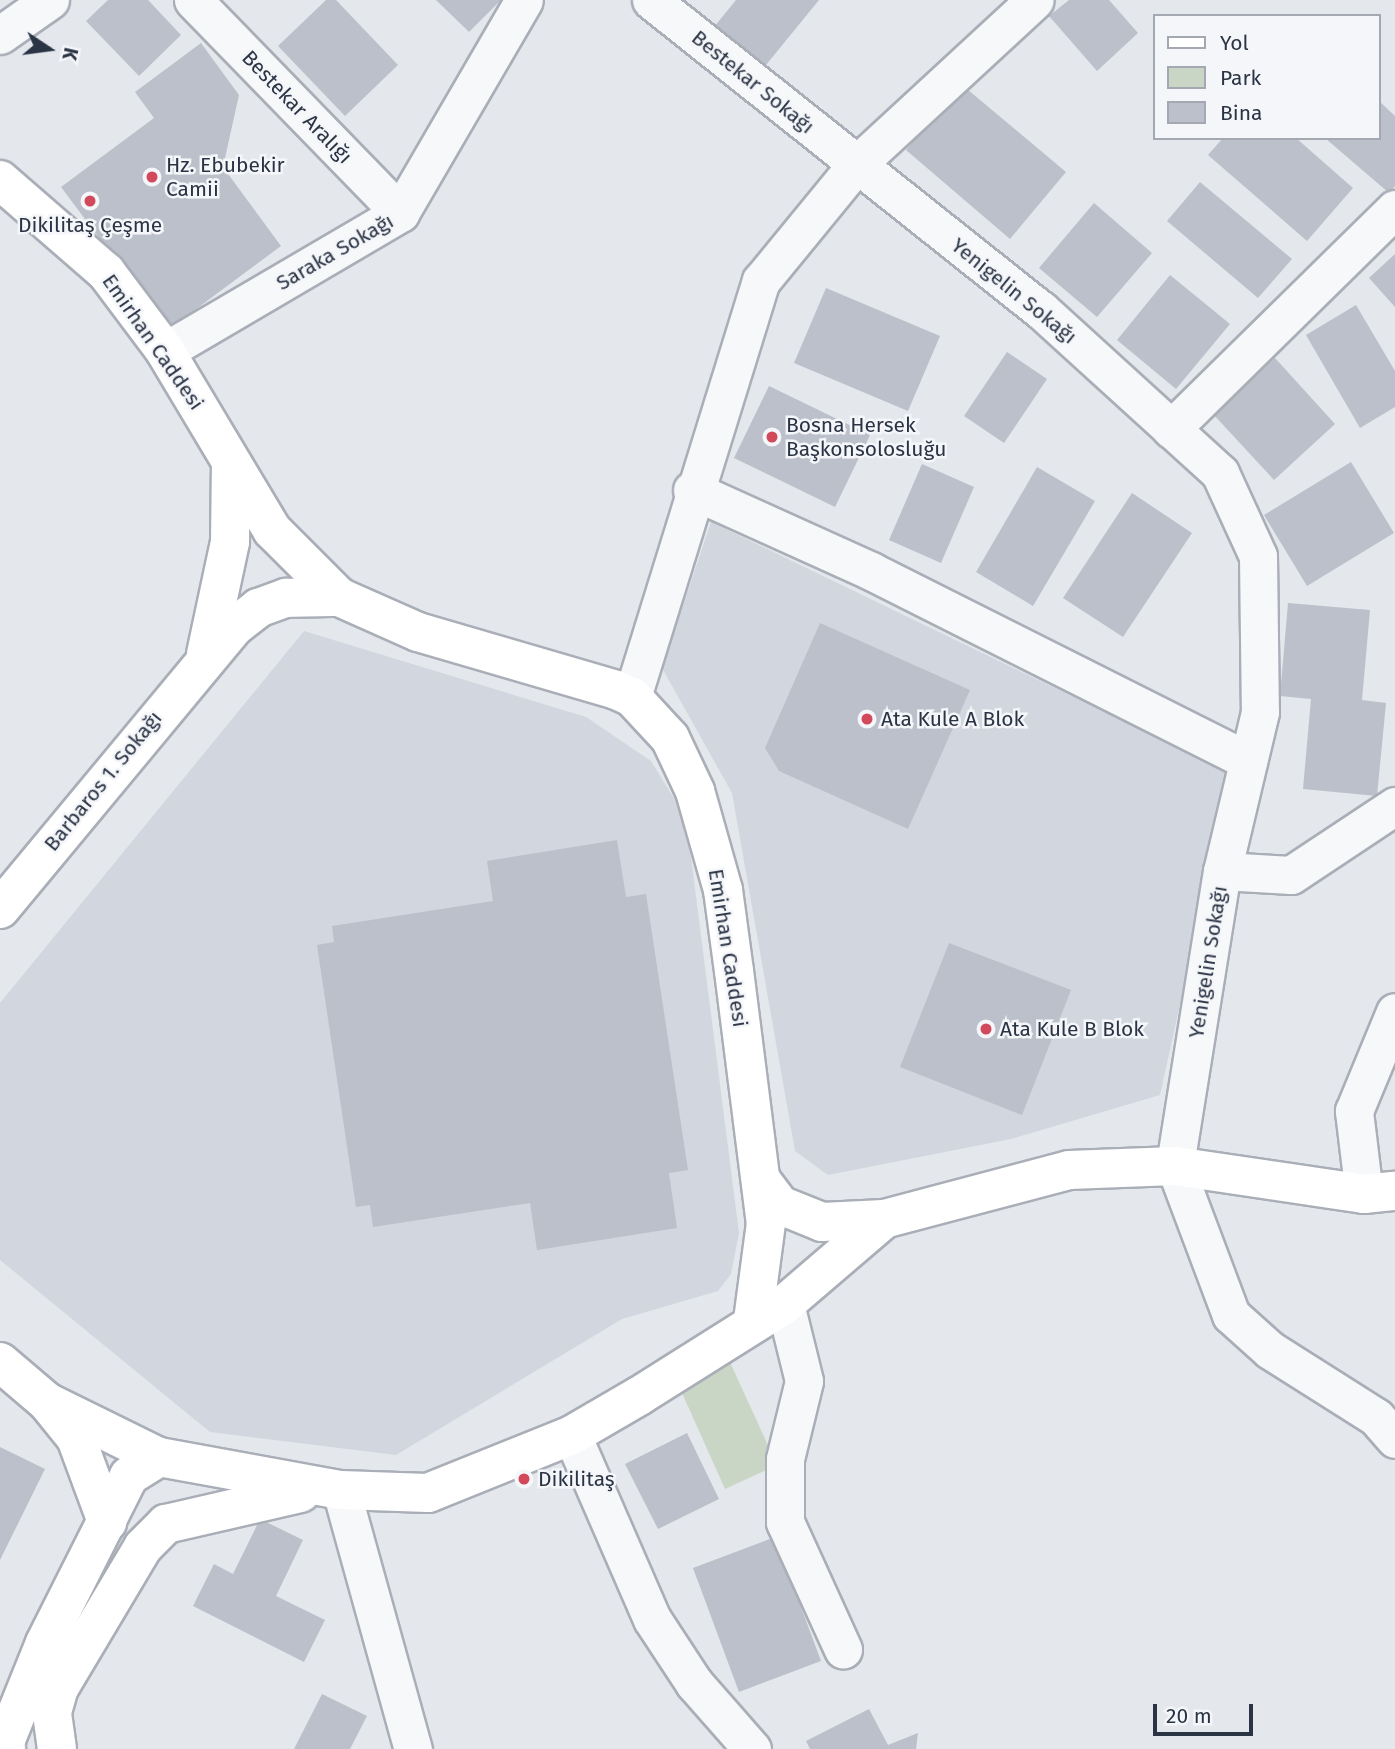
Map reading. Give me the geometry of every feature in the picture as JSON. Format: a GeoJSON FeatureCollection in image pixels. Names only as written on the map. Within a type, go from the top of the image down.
{"type":"FeatureCollection","features":[{"type":"Feature","properties":{"kind":"street"},"geometry":{"type":"LineString","coordinates":[[0,35],[50,0]]}},
{"type":"Feature","properties":{"kind":"street","name":"Bestekar Aralığı"},"geometry":{"type":"LineString","coordinates":[[193,0],[400,213]]}},
{"type":"Feature","properties":{"kind":"street","name":"Saraka Sokağı"},"geometry":{"type":"LineString","coordinates":[[165,351],[400,213],[524,0]]}},
{"type":"Feature","properties":{"kind":"street","name":"Bestekar Sokağı"},"geometry":{"type":"LineString","coordinates":[[651,0],[856,165]]}},
{"type":"Feature","properties":{"kind":"street"},"geometry":{"type":"LineString","coordinates":[[339,597],[418,632],[632,697],[692,490],[761,281],[856,165],[1035,0]]}},
{"type":"Feature","properties":{"kind":"street","name":"Yenigelin Sokağı"},"geometry":{"type":"LineString","coordinates":[[856,165],[1041,310],[1220,473],[1258,556],[1260,712],[1222,871],[1175,1166]]}},
{"type":"Feature","properties":{"kind":"street","name":"Emirhan Caddesi"},"geometry":{"type":"LineString","coordinates":[[0,180],[106,272],[165,351],[272,530],[339,597]]}},
{"type":"Feature","properties":{"kind":"street"},"geometry":{"type":"LineString","coordinates":[[1171,429],[1395,209]]}},
{"type":"Feature","properties":{"kind":"street"},"geometry":{"type":"LineString","coordinates":[[206,654],[230,542],[231,458]]}},
{"type":"Feature","properties":{"kind":"street"},"geometry":{"type":"LineString","coordinates":[[692,490],[871,571],[1248,761]]}},
{"type":"Feature","properties":{"kind":"street","name":"Barbaros 1. Sokağı"},"geometry":{"type":"LineString","coordinates":[[0,909],[206,654],[258,608],[286,598],[339,597]]}},
{"type":"Feature","properties":{"kind":"street","name":"Emirhan Caddesi"},"geometry":{"type":"LineString","coordinates":[[632,697],[670,738],[695,791],[723,890],[761,1180],[769,1312]]}},
{"type":"Feature","properties":{"kind":"street"},"geometry":{"type":"LineString","coordinates":[[1222,871],[1292,875],[1395,806]]}},
{"type":"Feature","properties":{"kind":"street"},"geometry":{"type":"LineString","coordinates":[[761,1180],[780,1205],[822,1222],[884,1219],[1069,1170],[1175,1166],[1379,1193],[1354,1111],[1395,1012]]}},
{"type":"Feature","properties":{"kind":"street"},"geometry":{"type":"LineString","coordinates":[[1175,1166],[1231,1315],[1270,1350],[1376,1417],[1395,1439]]}},
{"type":"Feature","properties":{"kind":"street"},"geometry":{"type":"LineString","coordinates":[[57,1749],[52,1712],[59,1688],[143,1547],[166,1524],[281,1494],[341,1490],[428,1493],[572,1435],[769,1312],[884,1219]]}},
{"type":"Feature","properties":{"kind":"street"},"geometry":{"type":"LineString","coordinates":[[769,1312],[804,1381],[785,1459],[785,1522],[844,1649]]}},
{"type":"Feature","properties":{"kind":"street"},"geometry":{"type":"LineString","coordinates":[[0,1362],[47,1402],[76,1437],[107,1522]]}},
{"type":"Feature","properties":{"kind":"street"},"geometry":{"type":"LineString","coordinates":[[47,1402],[159,1457],[341,1490]]}},
{"type":"Feature","properties":{"kind":"street"},"geometry":{"type":"LineString","coordinates":[[572,1435],[652,1619],[694,1683],[752,1749]]}},
{"type":"Feature","properties":{"kind":"street"},"geometry":{"type":"LineString","coordinates":[[3,1748],[46,1643],[129,1476],[159,1457]]}},
{"type":"Feature","properties":{"kind":"street"},"geometry":{"type":"LineString","coordinates":[[341,1490],[413,1749]]}},
{"type":"Feature","properties":{"kind":"street"},"geometry":{"type":"LineString","coordinates":[[0,1679],[46,1643]]}},
{"type":"Feature","properties":{"kind":"shaded area"},"geometry":{"type":"Polygon","coordinates":[[[711,522],[1231,773],[1160,1095],[1011,1139],[828,1175],[795,1151],[732,793],[662,668],[711,522]]]}},
{"type":"Feature","properties":{"kind":"shaded area"},"geometry":{"type":"Polygon","coordinates":[[[304,631],[586,717],[651,761],[686,818],[739,1233],[731,1274],[718,1291],[622,1319],[396,1455],[210,1432],[0,1260],[0,1003],[304,631]]]}},
{"type":"Feature","properties":{"kind":"green space"},"geometry":{"type":"Polygon","coordinates":[[[729,1360],[777,1465],[725,1489],[678,1384],[729,1360]]]}},
{"type":"Feature","properties":{"kind":"building"},"geometry":{"type":"Polygon","coordinates":[[[108,0],[148,0],[181,35],[139,76],[86,21],[108,0]]]}},
{"type":"Feature","properties":{"kind":"building"},"geometry":{"type":"Polygon","coordinates":[[[326,0],[336,0],[398,65],[345,116],[278,46],[326,0]]]}},
{"type":"Feature","properties":{"kind":"building"},"geometry":{"type":"Polygon","coordinates":[[[436,0],[501,0],[469,32],[436,0]]]}},
{"type":"Feature","properties":{"kind":"building"},"geometry":{"type":"Polygon","coordinates":[[[736,0],[819,0],[766,65],[714,27],[736,0]]]}},
{"type":"Feature","properties":{"kind":"building"},"geometry":{"type":"Polygon","coordinates":[[[1069,0],[1109,0],[1138,33],[1097,71],[1049,16],[1069,0]]]}},
{"type":"Feature","properties":{"kind":"building","name":"Hz. Ebubekir Camii"},"geometry":{"type":"Polygon","coordinates":[[[201,43],[239,95],[223,167],[281,246],[168,330],[61,187],[154,118],[135,92],[201,43]]]}},
{"type":"Feature","properties":{"kind":"building"},"geometry":{"type":"Polygon","coordinates":[[[961,84],[1066,172],[1010,239],[906,150],[961,84]]]}},
{"type":"Feature","properties":{"kind":"building"},"geometry":{"type":"Polygon","coordinates":[[[1381,103],[1395,116],[1395,186],[1389,193],[1327,140],[1381,140],[1381,103]]]}},
{"type":"Feature","properties":{"kind":"building"},"geometry":{"type":"Polygon","coordinates":[[[1221,140],[1298,140],[1353,188],[1307,241],[1208,155],[1221,140]]]}},
{"type":"Feature","properties":{"kind":"building"},"geometry":{"type":"Polygon","coordinates":[[[1200,182],[1292,259],[1258,298],[1167,221],[1200,182]]]}},
{"type":"Feature","properties":{"kind":"building"},"geometry":{"type":"Polygon","coordinates":[[[1094,203],[1152,253],[1097,317],[1039,268],[1094,203]]]}},
{"type":"Feature","properties":{"kind":"building"},"geometry":{"type":"Polygon","coordinates":[[[1395,254],[1395,307],[1369,278],[1395,254]]]}},
{"type":"Feature","properties":{"kind":"building"},"geometry":{"type":"Polygon","coordinates":[[[1170,275],[1230,324],[1176,389],[1117,340],[1170,275]]]}},
{"type":"Feature","properties":{"kind":"building"},"geometry":{"type":"Polygon","coordinates":[[[826,288],[940,336],[908,411],[794,363],[826,288]]]}},
{"type":"Feature","properties":{"kind":"building"},"geometry":{"type":"Polygon","coordinates":[[[1356,305],[1395,371],[1395,407],[1360,428],[1306,335],[1356,305]]]}},
{"type":"Feature","properties":{"kind":"building"},"geometry":{"type":"Polygon","coordinates":[[[1007,352],[1047,379],[1004,443],[964,416],[1007,352]]]}},
{"type":"Feature","properties":{"kind":"building"},"geometry":{"type":"Polygon","coordinates":[[[1275,358],[1335,424],[1274,480],[1213,414],[1275,358]]]}},
{"type":"Feature","properties":{"kind":"building"},"geometry":{"type":"Polygon","coordinates":[[[769,386],[870,435],[835,507],[734,458],[769,386]]]}},
{"type":"Feature","properties":{"kind":"building"},"geometry":{"type":"Polygon","coordinates":[[[1351,462],[1394,533],[1307,586],[1264,515],[1351,462]]]}},
{"type":"Feature","properties":{"kind":"building"},"geometry":{"type":"Polygon","coordinates":[[[922,464],[974,487],[941,563],[889,540],[922,464]]]}},
{"type":"Feature","properties":{"kind":"building"},"geometry":{"type":"Polygon","coordinates":[[[1037,467],[1095,501],[1033,606],[976,572],[1037,467]]]}},
{"type":"Feature","properties":{"kind":"building"},"geometry":{"type":"Polygon","coordinates":[[[1132,493],[1192,533],[1123,637],[1063,598],[1132,493]]]}},
{"type":"Feature","properties":{"kind":"building"},"geometry":{"type":"Polygon","coordinates":[[[1288,603],[1370,610],[1362,700],[1386,703],[1377,796],[1303,789],[1311,699],[1280,696],[1288,603]]]}},
{"type":"Feature","properties":{"kind":"building","name":"Ata Kule A Blok"},"geometry":{"type":"Polygon","coordinates":[[[820,623],[970,690],[908,829],[779,771],[765,748],[820,623]]]}},
{"type":"Feature","properties":{"kind":"building"},"geometry":{"type":"Polygon","coordinates":[[[617,840],[626,897],[646,894],[688,1170],[669,1173],[677,1228],[537,1250],[530,1203],[373,1227],[370,1205],[356,1207],[317,945],[334,942],[332,926],[493,901],[487,861],[617,840]]]}},
{"type":"Feature","properties":{"kind":"building","name":"Ata Kule B Blok"},"geometry":{"type":"Polygon","coordinates":[[[949,943],[1071,990],[1022,1115],[900,1067],[949,943]]]}},
{"type":"Feature","properties":{"kind":"building"},"geometry":{"type":"Polygon","coordinates":[[[687,1433],[719,1499],[658,1529],[625,1464],[687,1433]]]}},
{"type":"Feature","properties":{"kind":"building"},"geometry":{"type":"Polygon","coordinates":[[[0,1447],[45,1469],[0,1560],[0,1447]]]}},
{"type":"Feature","properties":{"kind":"building"},"geometry":{"type":"Polygon","coordinates":[[[260,1519],[303,1540],[276,1596],[325,1620],[304,1662],[193,1606],[214,1564],[233,1574],[260,1519]]]}},
{"type":"Feature","properties":{"kind":"building"},"geometry":{"type":"Polygon","coordinates":[[[775,1537],[821,1661],[739,1692],[693,1568],[775,1537]]]}},
{"type":"Feature","properties":{"kind":"building"},"geometry":{"type":"Polygon","coordinates":[[[322,1694],[367,1716],[350,1749],[294,1749],[322,1694]]]}},
{"type":"Feature","properties":{"kind":"building"},"geometry":{"type":"Polygon","coordinates":[[[869,1709],[888,1745],[918,1733],[916,1749],[810,1749],[806,1741],[869,1709]]]}},
{"type":"Feature","properties":{"kind":"place","name":"Hz. Ebubekir Camii"},"geometry":{"type":"Point","coordinates":[152,177]}},
{"type":"Feature","properties":{"kind":"place","name":"Dikilitaş Çeşme"},"geometry":{"type":"Point","coordinates":[90,201]}},
{"type":"Feature","properties":{"kind":"place","name":"Bosna Hersek Başkonsolosluğu"},"geometry":{"type":"Point","coordinates":[772,437]}},
{"type":"Feature","properties":{"kind":"place","name":"Ata Kule A Blok"},"geometry":{"type":"Point","coordinates":[867,719]}},
{"type":"Feature","properties":{"kind":"place","name":"Ata Kule B Blok"},"geometry":{"type":"Point","coordinates":[986,1029]}},
{"type":"Feature","properties":{"kind":"place","name":"Dikilitaş"},"geometry":{"type":"Point","coordinates":[524,1479]}}]}
